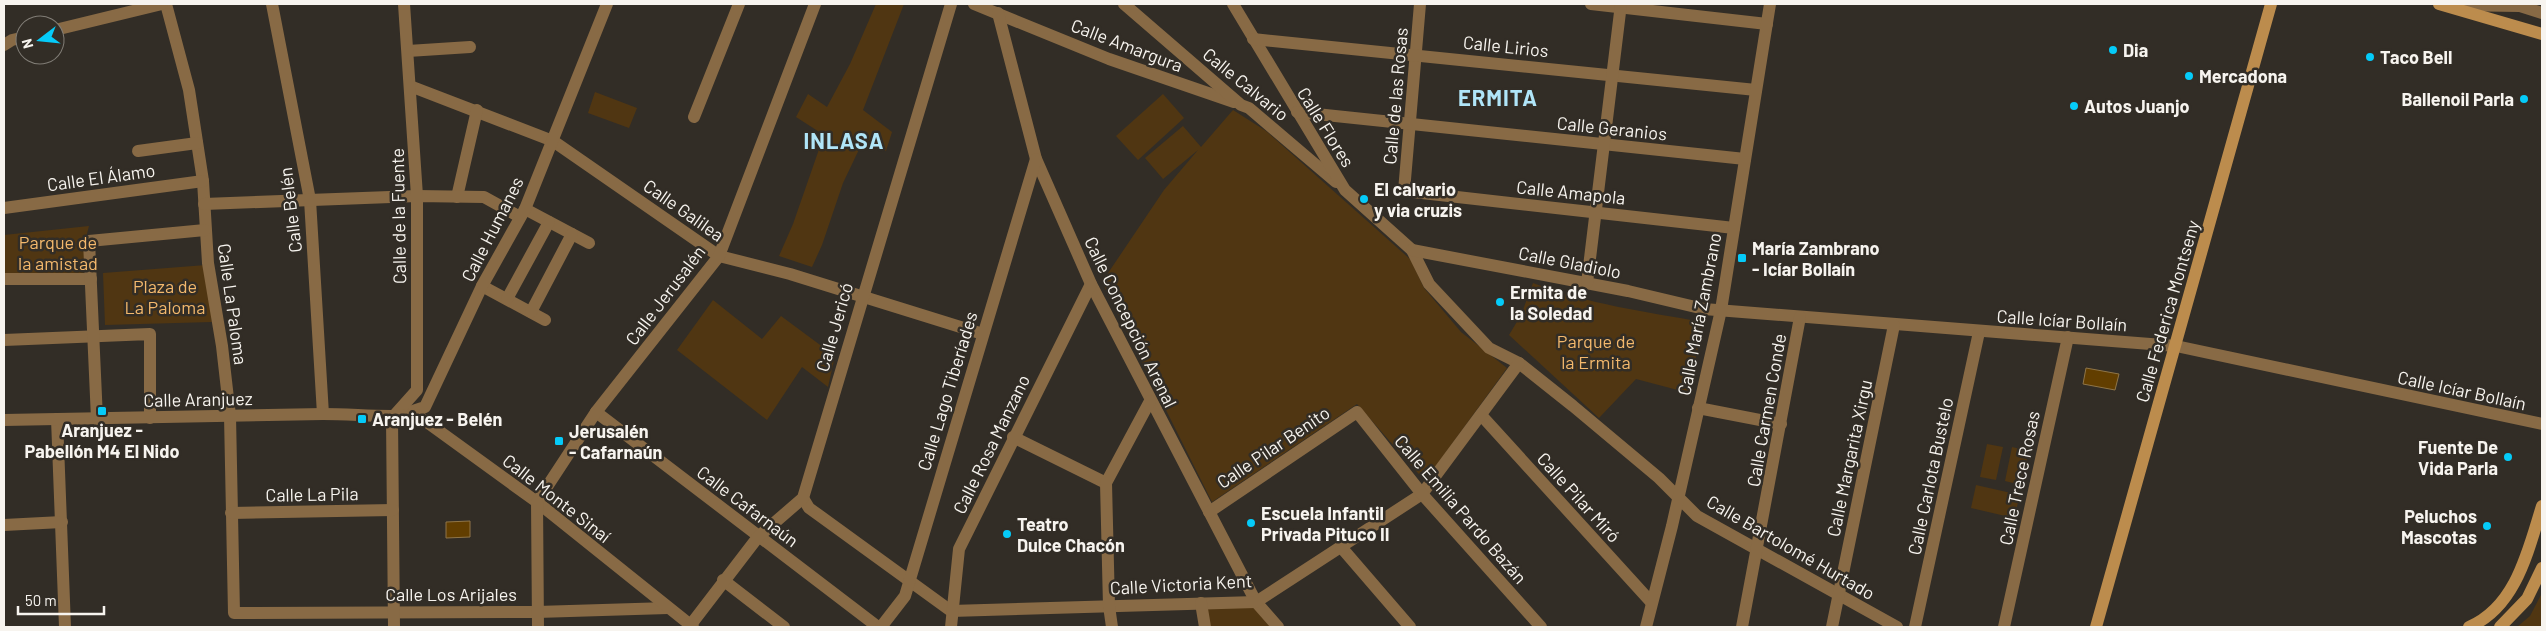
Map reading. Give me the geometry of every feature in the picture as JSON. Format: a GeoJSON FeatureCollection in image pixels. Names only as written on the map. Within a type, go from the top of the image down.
{"type":"FeatureCollection","features":[{"type":"Feature","properties":{"kind":"street"},"geometry":{"type":"LineString","coordinates":[[65,28],[162,4]]}},
{"type":"Feature","properties":{"kind":"street","name":"Calle La Paloma"},"geometry":{"type":"LineString","coordinates":[[166,4],[189,90],[203,181],[205,230],[230,416],[234,613]]}},
{"type":"Feature","properties":{"kind":"street","name":"Calle Belén"},"geometry":{"type":"LineString","coordinates":[[272,4],[310,200],[323,414]]}},
{"type":"Feature","properties":{"kind":"street","name":"Calle de la Fuente"},"geometry":{"type":"LineString","coordinates":[[392,418],[417,390],[418,196],[404,4]]}},
{"type":"Feature","properties":{"kind":"street","name":"Calle Humanes"},"geometry":{"type":"LineString","coordinates":[[392,418],[425,407],[482,286],[522,213],[553,141],[607,4]]}},
{"type":"Feature","properties":{"kind":"street"},"geometry":{"type":"LineString","coordinates":[[694,117],[739,4]]}},
{"type":"Feature","properties":{"kind":"street","name":"Calle Jerusalén"},"geometry":{"type":"LineString","coordinates":[[537,502],[596,412],[719,256],[814,4]]}},
{"type":"Feature","properties":{"kind":"street","name":"Calle Jericó"},"geometry":{"type":"LineString","coordinates":[[802,498],[951,4]]}},
{"type":"Feature","properties":{"kind":"street","name":"Calle Amargura"},"geometry":{"type":"LineString","coordinates":[[974,4],[1109,59],[1240,105]]}},
{"type":"Feature","properties":{"kind":"street","name":"Calle Calvario"},"geometry":{"type":"LineString","coordinates":[[1124,4],[1240,105],[1249,108],[1345,190]]}},
{"type":"Feature","properties":{"kind":"street","name":"Calle Flores"},"geometry":{"type":"LineString","coordinates":[[1233,4],[1296,112],[1345,190],[1412,250]]}},
{"type":"Feature","properties":{"kind":"street","name":"Calle de las Rosas"},"geometry":{"type":"LineString","coordinates":[[1404,191],[1420,4]]}},
{"type":"Feature","properties":{"kind":"street"},"geometry":{"type":"LineString","coordinates":[[1591,4],[1767,24]]}},
{"type":"Feature","properties":{"kind":"street","name":"Calle María Zambrano"},"geometry":{"type":"LineString","coordinates":[[1646,627],[1721,310],[1770,4]]}},
{"type":"Feature","properties":{"kind":"street","name":"Calle Federica Montseny"},"geometry":{"type":"LineString","coordinates":[[2096,627],[2271,4]]}},
{"type":"Feature","properties":{"kind":"street"},"geometry":{"type":"LineString","coordinates":[[2442,4],[2520,6],[2542,13]]}},
{"type":"Feature","properties":{"kind":"street"},"geometry":{"type":"LineString","coordinates":[[2442,4],[2542,34]]}},
{"type":"Feature","properties":{"kind":"street"},"geometry":{"type":"LineString","coordinates":[[1587,283],[1620,6]]}},
{"type":"Feature","properties":{"kind":"street","name":"Calle Concepción Arenal"},"geometry":{"type":"LineString","coordinates":[[998,13],[1036,159],[1091,284],[1150,401],[1256,602],[1278,627]]}},
{"type":"Feature","properties":{"kind":"street","name":"Calle Lirios"},"geometry":{"type":"LineString","coordinates":[[1253,38],[1756,90]]}},
{"type":"Feature","properties":{"kind":"street"},"geometry":{"type":"LineString","coordinates":[[408,51],[470,46]]}},
{"type":"Feature","properties":{"kind":"street","name":"Calle Galilea"},"geometry":{"type":"LineString","coordinates":[[410,86],[477,110],[553,141],[719,256],[790,274],[983,334]]}},
{"type":"Feature","properties":{"kind":"street"},"geometry":{"type":"LineString","coordinates":[[457,197],[477,110]]}},
{"type":"Feature","properties":{"kind":"street","name":"Calle Geranios"},"geometry":{"type":"LineString","coordinates":[[1296,112],[1745,160]]}},
{"type":"Feature","properties":{"kind":"street"},"geometry":{"type":"LineString","coordinates":[[138,151],[197,143]]}},
{"type":"Feature","properties":{"kind":"street","name":"Calle Lago Tiberíades"},"geometry":{"type":"LineString","coordinates":[[879,627],[905,596],[1036,159]]}},
{"type":"Feature","properties":{"kind":"street","name":"Calle El Álamo"},"geometry":{"type":"LineString","coordinates":[[4,208],[203,181]]}},
{"type":"Feature","properties":{"kind":"street","name":"Calle Amapola"},"geometry":{"type":"LineString","coordinates":[[1404,191],[1734,228]]}},
{"type":"Feature","properties":{"kind":"street"},"geometry":{"type":"LineString","coordinates":[[204,204],[418,196],[484,198],[549,222],[589,243]]}},
{"type":"Feature","properties":{"kind":"street"},"geometry":{"type":"LineString","coordinates":[[507,299],[549,222]]}},
{"type":"Feature","properties":{"kind":"street"},"geometry":{"type":"LineString","coordinates":[[98,419],[89,241],[205,230]]}},
{"type":"Feature","properties":{"kind":"street"},"geometry":{"type":"LineString","coordinates":[[531,312],[572,234]]}},
{"type":"Feature","properties":{"kind":"street","name":"Calle Gladiolo"},"geometry":{"type":"LineString","coordinates":[[1412,250],[1587,283],[1687,306],[1721,310]]}},
{"type":"Feature","properties":{"kind":"street","name":"Calle Bartolomé Hurtado"},"geometry":{"type":"LineString","coordinates":[[1412,250],[1429,284],[1489,348],[1519,363],[1659,478],[1697,516],[1897,627]]}},
{"type":"Feature","properties":{"kind":"street"},"geometry":{"type":"LineString","coordinates":[[4,278],[91,279]]}},
{"type":"Feature","properties":{"kind":"street","name":"Calle Rosa Manzano"},"geometry":{"type":"LineString","coordinates":[[950,627],[959,549],[1091,284]]}},
{"type":"Feature","properties":{"kind":"street"},"geometry":{"type":"LineString","coordinates":[[482,286],[545,320]]}},
{"type":"Feature","properties":{"kind":"street","name":"Calle Icíar Bollaín"},"geometry":{"type":"LineString","coordinates":[[1721,310],[1979,332],[2176,346],[2542,424]]}},
{"type":"Feature","properties":{"kind":"street","name":"Calle Carmen Conde"},"geometry":{"type":"LineString","coordinates":[[1742,627],[1758,550],[1800,316]]}},
{"type":"Feature","properties":{"kind":"street","name":"Calle Margarita Xirgu"},"geometry":{"type":"LineString","coordinates":[[1832,627],[1894,325]]}},
{"type":"Feature","properties":{"kind":"street","name":"Calle Carlota Bustelo"},"geometry":{"type":"LineString","coordinates":[[1915,627],[1979,332]]}},
{"type":"Feature","properties":{"kind":"street"},"geometry":{"type":"LineString","coordinates":[[4,340],[150,334],[150,418]]}},
{"type":"Feature","properties":{"kind":"street","name":"Calle Trece Rosas"},"geometry":{"type":"LineString","coordinates":[[2004,627],[2068,337]]}},
{"type":"Feature","properties":{"kind":"street","name":"Calle Victoria Kent"},"geometry":{"type":"LineString","coordinates":[[951,612],[1256,602],[1422,494],[1519,363]]}},
{"type":"Feature","properties":{"kind":"street"},"geometry":{"type":"LineString","coordinates":[[1112,627],[1109,606],[1106,483],[1150,401]]}},
{"type":"Feature","properties":{"kind":"street"},"geometry":{"type":"LineString","coordinates":[[1698,408],[1781,424]]}},
{"type":"Feature","properties":{"kind":"street","name":"Calle Cafarnaún"},"geometry":{"type":"LineString","coordinates":[[596,412],[758,537],[879,627]]}},
{"type":"Feature","properties":{"kind":"street","name":"Calle Pilar Benito"},"geometry":{"type":"LineString","coordinates":[[1209,512],[1356,412]]}},
{"type":"Feature","properties":{"kind":"street","name":"Calle Emilia Pardo Bazán"},"geometry":{"type":"LineString","coordinates":[[1356,412],[1422,494],[1540,627]]}},
{"type":"Feature","properties":{"kind":"street","name":"Calle Aranjuez"},"geometry":{"type":"LineString","coordinates":[[4,420],[323,414],[370,414],[392,418]]}},
{"type":"Feature","properties":{"kind":"street","name":"Calle Monte Sinaí"},"geometry":{"type":"LineString","coordinates":[[392,418],[417,415],[537,502],[690,626]]}},
{"type":"Feature","properties":{"kind":"street","name":"Calle Pilar Miró"},"geometry":{"type":"LineString","coordinates":[[1481,415],[1651,602]]}},
{"type":"Feature","properties":{"kind":"street"},"geometry":{"type":"LineString","coordinates":[[392,418],[394,627]]}},
{"type":"Feature","properties":{"kind":"street"},"geometry":{"type":"LineString","coordinates":[[57,420],[66,627]]}},
{"type":"Feature","properties":{"kind":"street"},"geometry":{"type":"LineString","coordinates":[[1014,437],[1106,483]]}},
{"type":"Feature","properties":{"kind":"street"},"geometry":{"type":"LineString","coordinates":[[690,626],[723,580],[758,537],[802,498],[809,508],[951,612]]}},
{"type":"Feature","properties":{"kind":"street"},"geometry":{"type":"LineString","coordinates":[[537,502],[538,627]]}},
{"type":"Feature","properties":{"kind":"street"},"geometry":{"type":"LineString","coordinates":[[2469,627],[2483,621],[2511,591],[2527,555],[2542,506]]}},
{"type":"Feature","properties":{"kind":"street","name":"Calle La Pila"},"geometry":{"type":"LineString","coordinates":[[231,513],[393,510]]}},
{"type":"Feature","properties":{"kind":"street"},"geometry":{"type":"LineString","coordinates":[[4,525],[62,522]]}},
{"type":"Feature","properties":{"kind":"street"},"geometry":{"type":"LineString","coordinates":[[1341,547],[1410,627]]}},
{"type":"Feature","properties":{"kind":"street"},"geometry":{"type":"LineString","coordinates":[[2500,627],[2527,599],[2542,568]]}},
{"type":"Feature","properties":{"kind":"street"},"geometry":{"type":"LineString","coordinates":[[723,580],[784,627]]}},
{"type":"Feature","properties":{"kind":"street"},"geometry":{"type":"LineString","coordinates":[[1201,603],[1205,627]]}},
{"type":"Feature","properties":{"kind":"street","name":"Calle Los Arijales"},"geometry":{"type":"LineString","coordinates":[[234,613],[537,612],[668,608]]}},
{"type":"Feature","properties":{"kind":"green space"},"geometry":{"type":"Polygon","coordinates":[[[876,4],[904,4],[863,110],[892,132],[886,151],[864,139],[843,183],[822,245],[812,267],[779,256],[793,224],[824,135],[796,117],[808,94],[827,107],[850,64],[876,4]]]}},
{"type":"Feature","properties":{"kind":"green space"},"geometry":{"type":"Polygon","coordinates":[[[595,92],[637,108],[629,128],[588,113],[595,92]]]}},
{"type":"Feature","properties":{"kind":"green space"},"geometry":{"type":"Polygon","coordinates":[[[1163,94],[1184,118],[1138,160],[1116,136],[1163,94]]]}},
{"type":"Feature","properties":{"kind":"green space"},"geometry":{"type":"Polygon","coordinates":[[[1233,110],[1266,131],[1411,260],[1424,288],[1461,332],[1507,368],[1425,481],[1357,404],[1212,502],[1102,282],[1164,190],[1198,150],[1163,179],[1145,158],[1183,126],[1201,147],[1233,110]]]}},
{"type":"Feature","properties":{"kind":"green space","name":"Parque de la amistad"},"geometry":{"type":"Polygon","coordinates":[[[89,226],[84,245],[84,274],[4,277],[4,235],[89,226]]]}},
{"type":"Feature","properties":{"kind":"green space","name":"Plaza de La Paloma"},"geometry":{"type":"Polygon","coordinates":[[[206,265],[212,322],[105,325],[103,273],[206,265]]]}},
{"type":"Feature","properties":{"kind":"green space","name":"Parque de la Ermita"},"geometry":{"type":"Polygon","coordinates":[[[1533,283],[1574,297],[1703,322],[1689,393],[1636,379],[1599,418],[1509,335],[1521,315],[1533,283]]]}},
{"type":"Feature","properties":{"kind":"green space"},"geometry":{"type":"Polygon","coordinates":[[[713,300],[762,339],[781,316],[835,356],[828,387],[802,367],[767,420],[677,350],[713,300]]]}},
{"type":"Feature","properties":{"kind":"green space"},"geometry":{"type":"Polygon","coordinates":[[[1987,444],[2003,447],[1996,480],[1980,477],[1987,444]]]}},
{"type":"Feature","properties":{"kind":"green space"},"geometry":{"type":"Polygon","coordinates":[[[2012,447],[2029,451],[2021,485],[2005,481],[2012,447]]]}},
{"type":"Feature","properties":{"kind":"green space"},"geometry":{"type":"Polygon","coordinates":[[[1976,485],[2020,495],[2014,518],[1971,508],[1976,485]]]}},
{"type":"Feature","properties":{"kind":"green space"},"geometry":{"type":"Polygon","coordinates":[[[2542,593],[2542,627],[2517,627],[2530,616],[2542,593]]]}},
{"type":"Feature","properties":{"kind":"green space"},"geometry":{"type":"Polygon","coordinates":[[[1205,605],[1253,606],[1271,627],[1209,627],[1205,605]]]}},
{"type":"Feature","properties":{"kind":"shaded area"},"geometry":{"type":"Polygon","coordinates":[[[2086,368],[2119,374],[2115,390],[2083,384],[2086,368]]]}},
{"type":"Feature","properties":{"kind":"shaded area"},"geometry":{"type":"Polygon","coordinates":[[[470,521],[470,537],[446,538],[446,522],[470,521]]]}},
{"type":"Feature","properties":{"kind":"place","name":"Dia"},"geometry":{"type":"Point","coordinates":[2113,50]}},
{"type":"Feature","properties":{"kind":"place","name":"Taco Bell"},"geometry":{"type":"Point","coordinates":[2370,57]}},
{"type":"Feature","properties":{"kind":"place","name":"Mercadona"},"geometry":{"type":"Point","coordinates":[2189,76]}},
{"type":"Feature","properties":{"kind":"place","name":"Ballenoil Parla"},"geometry":{"type":"Point","coordinates":[2524,99]}},
{"type":"Feature","properties":{"kind":"place","name":"Autos Juanjo"},"geometry":{"type":"Point","coordinates":[2074,106]}},
{"type":"Feature","properties":{"kind":"place","name":"El calvario y via cruzis"},"geometry":{"type":"Point","coordinates":[1364,199]}},
{"type":"Feature","properties":{"kind":"place","name":"María Zambrano - Icíar Bollaín"},"geometry":{"type":"Point","coordinates":[1742,258]}},
{"type":"Feature","properties":{"kind":"place","name":"Ermita de la Soledad"},"geometry":{"type":"Point","coordinates":[1500,302]}},
{"type":"Feature","properties":{"kind":"place","name":"Aranjuez - Pabellón M4 El Nido"},"geometry":{"type":"Point","coordinates":[102,411]}},
{"type":"Feature","properties":{"kind":"place","name":"Aranjuez - Belén"},"geometry":{"type":"Point","coordinates":[362,419]}},
{"type":"Feature","properties":{"kind":"place","name":"Jerusalén - Cafarnaún"},"geometry":{"type":"Point","coordinates":[559,441]}},
{"type":"Feature","properties":{"kind":"place","name":"Fuente De Vida Parla"},"geometry":{"type":"Point","coordinates":[2508,457]}},
{"type":"Feature","properties":{"kind":"place","name":"Escuela Infantil Privada Pituco II"},"geometry":{"type":"Point","coordinates":[1251,523]}},
{"type":"Feature","properties":{"kind":"place","name":"Peluchos Mascotas"},"geometry":{"type":"Point","coordinates":[2487,526]}},
{"type":"Feature","properties":{"kind":"place","name":"Teatro Dulce Chacón"},"geometry":{"type":"Point","coordinates":[1007,534]}},
{"type":"Feature","properties":{"kind":"district","name":"ERMITA"},"geometry":{"type":"Point","coordinates":[1498,97]}},
{"type":"Feature","properties":{"kind":"district","name":"INLASA"},"geometry":{"type":"Point","coordinates":[844,140]}}]}
